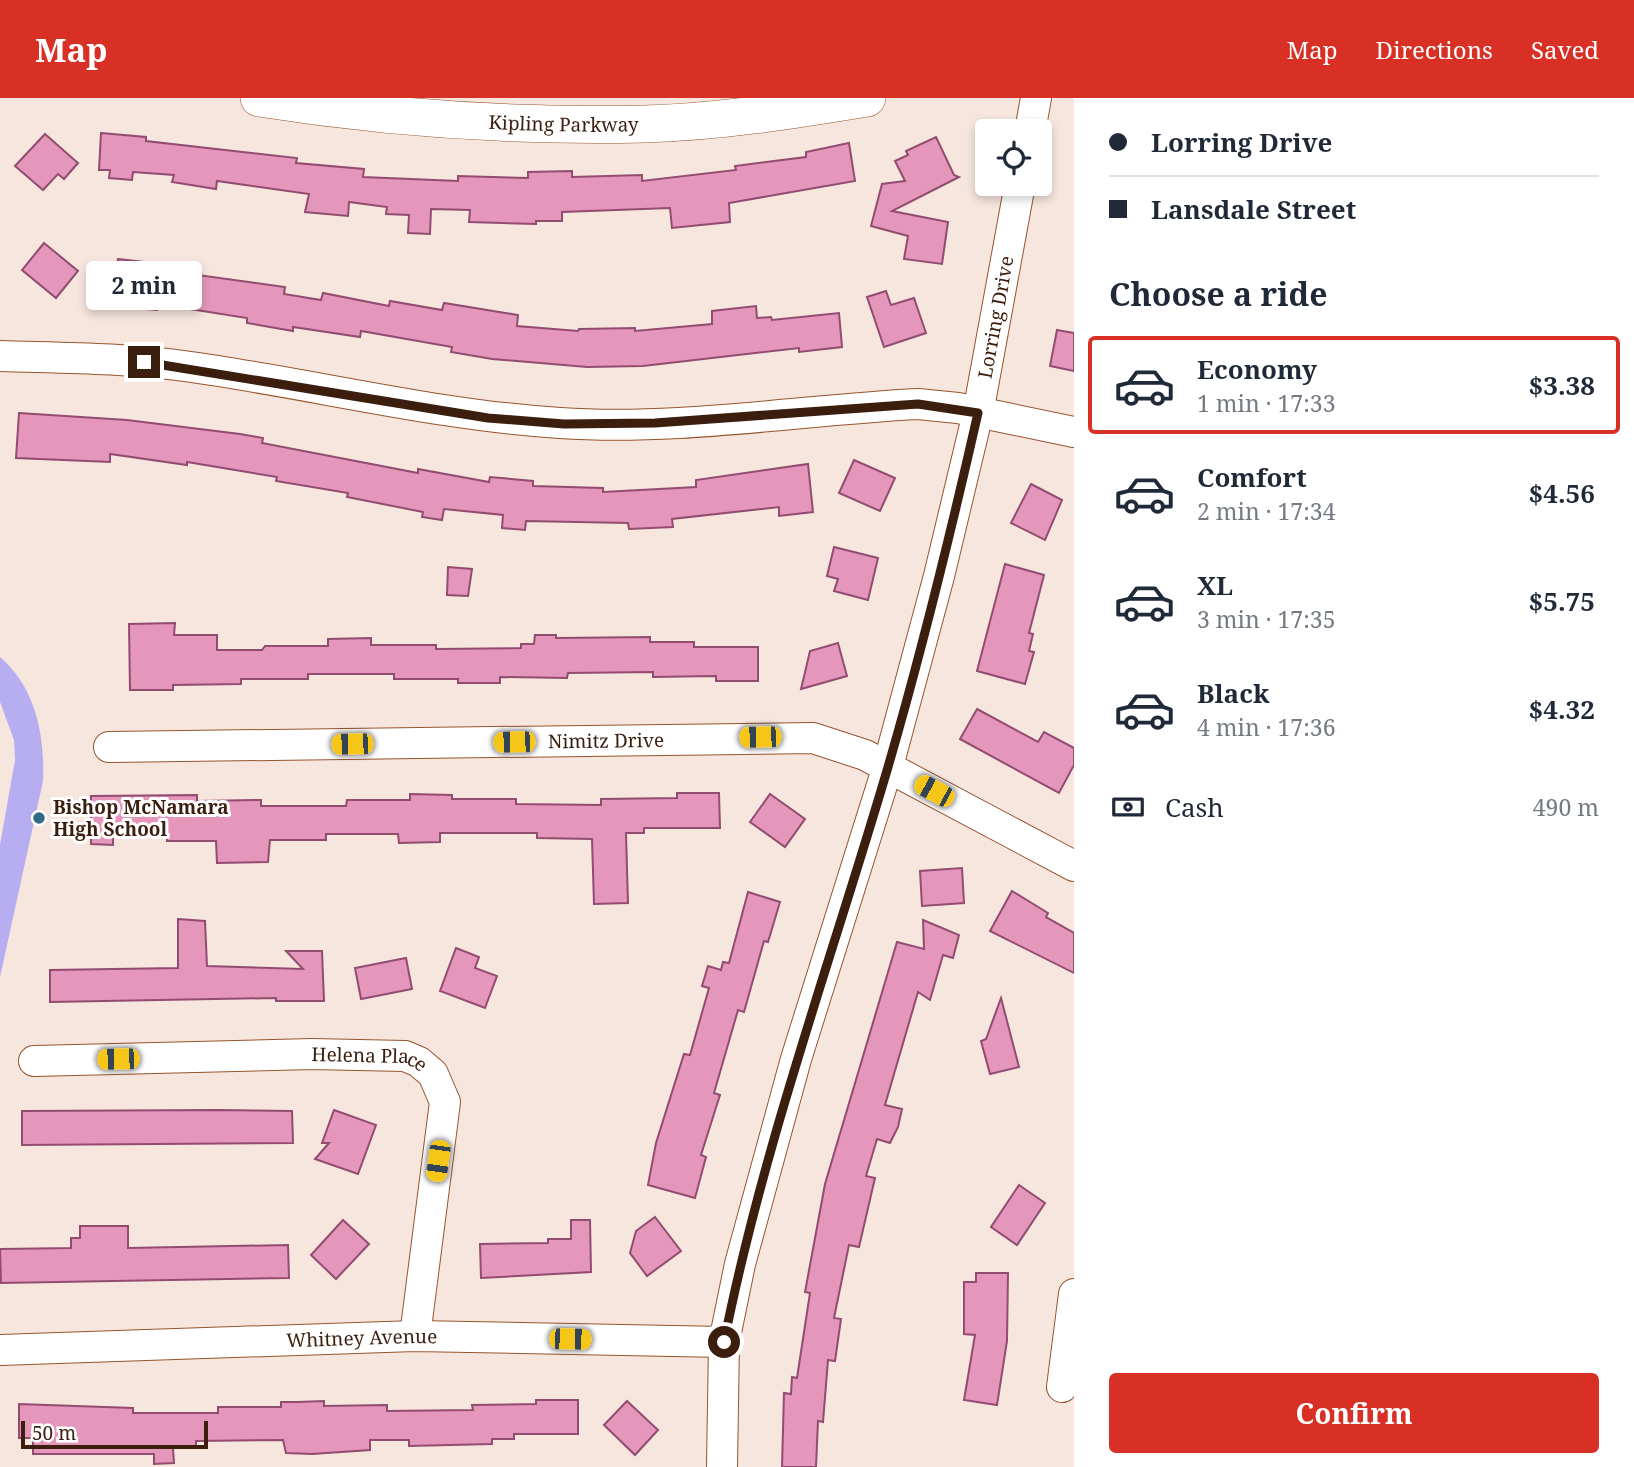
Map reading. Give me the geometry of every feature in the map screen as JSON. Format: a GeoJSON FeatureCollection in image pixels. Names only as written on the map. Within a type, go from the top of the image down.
{"type":"FeatureCollection","features":[{"type":"Feature","properties":{"kind":"street","name":"Kipling Parkway"},"geometry":{"type":"LineString","coordinates":[[259,98],[408,117],[647,124],[795,110],[867,98]]}},
{"type":"Feature","properties":{"kind":"street"},"geometry":{"type":"LineString","coordinates":[[1032,119],[1036,98]]}},
{"type":"Feature","properties":{"kind":"street","name":"Lorring Drive"},"geometry":{"type":"LineString","coordinates":[[722,1467],[724,1342],[740,1264],[793,1071],[888,766],[939,576],[978,413],[1018,196]]}},
{"type":"Feature","properties":{"kind":"street"},"geometry":{"type":"LineString","coordinates":[[0,356],[123,359],[185,366],[488,418],[564,424],[655,423],[918,404],[1074,432]]}},
{"type":"Feature","properties":{"kind":"street","name":"Nimitz Drive"},"geometry":{"type":"LineString","coordinates":[[109,747],[813,738],[888,766],[1074,866]]}},
{"type":"Feature","properties":{"kind":"street","name":"Helena Place"},"geometry":{"type":"LineString","coordinates":[[34,1061],[312,1054],[393,1055],[419,1062],[441,1086],[445,1102],[415,1336]]}},
{"type":"Feature","properties":{"kind":"street"},"geometry":{"type":"LineString","coordinates":[[1062,1387],[1074,1294]]}},
{"type":"Feature","properties":{"kind":"street","name":"Whitney Avenue"},"geometry":{"type":"LineString","coordinates":[[0,1350],[415,1336],[724,1342]]}},
{"type":"Feature","properties":{"kind":"shaded area"},"geometry":{"type":"Polygon","coordinates":[[[0,657],[22,683],[36,714],[42,747],[43,781],[0,977],[0,845],[15,760],[14,740],[0,702],[0,657]]]}},
{"type":"Feature","properties":{"kind":"building"},"geometry":{"type":"Polygon","coordinates":[[[101,133],[146,137],[146,141],[297,158],[296,163],[364,169],[363,177],[458,181],[458,176],[528,178],[528,172],[572,171],[572,177],[642,175],[642,181],[736,170],[735,166],[806,157],[806,152],[849,143],[855,181],[729,203],[730,222],[672,228],[670,208],[562,212],[562,221],[536,221],[536,224],[469,222],[470,210],[431,209],[430,234],[408,233],[409,215],[386,214],[387,207],[349,202],[348,216],[305,212],[309,194],[217,181],[216,189],[172,182],[174,175],[133,172],[132,180],[109,178],[110,170],[99,170],[101,133]]]}},
{"type":"Feature","properties":{"kind":"building"},"geometry":{"type":"Polygon","coordinates":[[[45,134],[78,163],[64,179],[58,174],[43,190],[15,166],[45,134]]]}},
{"type":"Feature","properties":{"kind":"building"},"geometry":{"type":"Polygon","coordinates":[[[936,137],[954,175],[959,177],[892,211],[948,222],[942,264],[904,259],[908,236],[871,226],[882,184],[905,181],[895,161],[908,155],[906,151],[936,137]]]}},
{"type":"Feature","properties":{"kind":"building"},"geometry":{"type":"Polygon","coordinates":[[[44,243],[78,271],[56,298],[22,270],[44,243]]]}},
{"type":"Feature","properties":{"kind":"building"},"geometry":{"type":"Polygon","coordinates":[[[118,259],[161,264],[161,270],[285,287],[284,294],[321,300],[323,293],[389,306],[390,301],[442,310],[444,303],[518,315],[517,326],[578,331],[635,328],[635,331],[712,324],[712,311],[756,306],[757,318],[771,317],[772,320],[839,313],[842,347],[799,352],[799,348],[643,366],[587,367],[492,359],[451,352],[452,347],[361,331],[360,337],[293,327],[293,331],[247,323],[247,318],[158,304],[157,310],[113,306],[118,259]]]}},
{"type":"Feature","properties":{"kind":"building"},"geometry":{"type":"Polygon","coordinates":[[[886,291],[891,305],[914,298],[926,333],[884,347],[867,297],[886,291]]]}},
{"type":"Feature","properties":{"kind":"building"},"geometry":{"type":"Polygon","coordinates":[[[1057,330],[1074,333],[1074,371],[1050,366],[1057,330]]]}},
{"type":"Feature","properties":{"kind":"building"},"geometry":{"type":"Polygon","coordinates":[[[19,413],[127,420],[240,434],[263,438],[262,443],[418,473],[418,469],[489,482],[490,477],[533,481],[533,486],[603,488],[603,492],[696,487],[696,480],[808,464],[813,512],[779,516],[779,507],[672,519],[673,527],[629,529],[628,523],[526,521],[525,530],[502,528],[503,515],[444,509],[442,520],[422,517],[423,512],[347,497],[348,493],[276,481],[277,477],[187,462],[187,465],[110,454],[110,462],[16,458],[19,413]]]}},
{"type":"Feature","properties":{"kind":"building"},"geometry":{"type":"Polygon","coordinates":[[[854,460],[895,478],[880,511],[839,493],[854,460]]]}},
{"type":"Feature","properties":{"kind":"building"},"geometry":{"type":"Polygon","coordinates":[[[1031,484],[1062,500],[1045,540],[1011,523],[1031,484]]]}},
{"type":"Feature","properties":{"kind":"building"},"geometry":{"type":"Polygon","coordinates":[[[834,547],[878,558],[868,600],[834,591],[838,579],[827,576],[834,547]]]}},
{"type":"Feature","properties":{"kind":"building"},"geometry":{"type":"Polygon","coordinates":[[[1005,564],[1044,575],[1029,633],[1033,634],[1029,651],[1034,652],[1025,684],[977,671],[1005,564]]]}},
{"type":"Feature","properties":{"kind":"building"},"geometry":{"type":"Polygon","coordinates":[[[448,567],[472,569],[468,596],[447,595],[448,567]]]}},
{"type":"Feature","properties":{"kind":"building"},"geometry":{"type":"Polygon","coordinates":[[[175,623],[174,635],[217,635],[217,650],[262,650],[265,646],[328,646],[328,639],[371,638],[371,645],[436,645],[436,649],[521,648],[521,644],[534,644],[535,635],[556,635],[556,638],[650,637],[650,642],[694,642],[694,647],[758,647],[758,681],[716,681],[716,676],[653,677],[653,672],[568,673],[567,678],[500,677],[500,683],[458,683],[458,679],[394,679],[394,674],[308,674],[308,679],[241,679],[241,684],[173,685],[173,690],[130,690],[129,624],[175,623]]]}},
{"type":"Feature","properties":{"kind":"building"},"geometry":{"type":"Polygon","coordinates":[[[838,643],[847,676],[801,689],[810,651],[838,643]]]}},
{"type":"Feature","properties":{"kind":"building"},"geometry":{"type":"Polygon","coordinates":[[[977,709],[1038,742],[1044,732],[1074,748],[1074,765],[1059,793],[960,739],[977,709]]]}},
{"type":"Feature","properties":{"kind":"building"},"geometry":{"type":"Polygon","coordinates":[[[677,793],[719,793],[720,828],[644,828],[644,833],[626,833],[628,903],[594,904],[592,839],[537,838],[537,833],[440,833],[440,842],[399,843],[398,834],[326,834],[326,840],[270,840],[268,862],[217,863],[216,841],[167,841],[167,831],[113,831],[113,845],[91,844],[91,796],[197,795],[197,801],[261,800],[261,806],[346,806],[347,800],[410,800],[410,794],[452,795],[452,799],[516,799],[516,804],[601,805],[601,799],[677,798],[677,793]]]}},
{"type":"Feature","properties":{"kind":"building"},"geometry":{"type":"Polygon","coordinates":[[[770,794],[805,819],[785,847],[750,822],[770,794]]]}},
{"type":"Feature","properties":{"kind":"building"},"geometry":{"type":"Polygon","coordinates":[[[962,868],[964,903],[922,906],[920,871],[962,868]]]}},
{"type":"Feature","properties":{"kind":"building"},"geometry":{"type":"Polygon","coordinates":[[[1012,891],[1048,913],[1046,917],[1074,933],[1074,973],[990,931],[1012,891]]]}},
{"type":"Feature","properties":{"kind":"building"},"geometry":{"type":"Polygon","coordinates":[[[748,892],[780,902],[768,942],[764,941],[744,1012],[738,1010],[714,1093],[720,1095],[701,1155],[706,1157],[695,1198],[648,1185],[656,1143],[684,1054],[690,1055],[709,988],[702,986],[708,966],[721,970],[723,962],[729,963],[748,892]]]}},
{"type":"Feature","properties":{"kind":"building"},"geometry":{"type":"Polygon","coordinates":[[[178,919],[205,921],[207,966],[303,969],[286,951],[322,951],[324,1001],[276,1001],[276,998],[50,1002],[50,970],[178,968],[178,919]]]}},
{"type":"Feature","properties":{"kind":"building"},"geometry":{"type":"Polygon","coordinates":[[[923,920],[959,935],[953,958],[943,955],[930,1000],[918,992],[885,1105],[902,1109],[898,1127],[890,1143],[877,1139],[866,1176],[875,1178],[859,1247],[849,1245],[834,1318],[841,1319],[835,1361],[828,1360],[823,1422],[818,1421],[816,1467],[782,1467],[784,1393],[791,1394],[792,1377],[797,1378],[810,1293],[805,1292],[825,1184],[897,942],[924,949],[923,920]]]}},
{"type":"Feature","properties":{"kind":"building"},"geometry":{"type":"Polygon","coordinates":[[[456,948],[479,957],[475,968],[497,976],[485,1008],[440,991],[456,948]]]}},
{"type":"Feature","properties":{"kind":"building"},"geometry":{"type":"Polygon","coordinates":[[[406,958],[412,989],[361,999],[355,968],[406,958]]]}},
{"type":"Feature","properties":{"kind":"building"},"geometry":{"type":"Polygon","coordinates":[[[1001,998],[1019,1067],[990,1074],[981,1041],[986,1039],[1001,998]]]}},
{"type":"Feature","properties":{"kind":"building"},"geometry":{"type":"Polygon","coordinates":[[[334,1110],[376,1125],[358,1174],[315,1159],[329,1143],[322,1143],[334,1110]]]}},
{"type":"Feature","properties":{"kind":"building"},"geometry":{"type":"Polygon","coordinates":[[[22,1111],[292,1111],[293,1143],[22,1145],[22,1111]]]}},
{"type":"Feature","properties":{"kind":"building"},"geometry":{"type":"Polygon","coordinates":[[[1019,1185],[1045,1203],[1017,1245],[991,1227],[1019,1185]]]}},
{"type":"Feature","properties":{"kind":"building"},"geometry":{"type":"Polygon","coordinates":[[[655,1217],[681,1251],[647,1276],[630,1253],[636,1231],[655,1217]]]}},
{"type":"Feature","properties":{"kind":"building"},"geometry":{"type":"Polygon","coordinates":[[[343,1220],[369,1244],[336,1279],[311,1255],[343,1220]]]}},
{"type":"Feature","properties":{"kind":"building"},"geometry":{"type":"Polygon","coordinates":[[[571,1220],[590,1220],[591,1272],[481,1278],[480,1244],[548,1243],[548,1239],[571,1239],[571,1220]]]}},
{"type":"Feature","properties":{"kind":"building"},"geometry":{"type":"Polygon","coordinates":[[[80,1226],[128,1226],[128,1248],[288,1245],[289,1278],[1,1283],[0,1249],[71,1248],[71,1238],[80,1238],[80,1226]]]}},
{"type":"Feature","properties":{"kind":"building"},"geometry":{"type":"Polygon","coordinates":[[[976,1273],[1008,1273],[1007,1341],[997,1405],[964,1400],[975,1335],[964,1334],[964,1282],[976,1282],[976,1273]]]}},
{"type":"Feature","properties":{"kind":"building"},"geometry":{"type":"Polygon","coordinates":[[[536,1400],[578,1400],[578,1434],[514,1434],[514,1439],[492,1439],[492,1444],[409,1446],[409,1440],[370,1440],[370,1450],[312,1454],[286,1453],[283,1440],[196,1441],[196,1448],[173,1448],[174,1463],[154,1464],[154,1454],[33,1454],[33,1438],[19,1438],[19,1404],[133,1408],[133,1413],[218,1413],[218,1407],[281,1407],[281,1402],[324,1401],[324,1406],[387,1405],[387,1411],[473,1410],[472,1405],[536,1404],[536,1400]]]}},
{"type":"Feature","properties":{"kind":"building"},"geometry":{"type":"Polygon","coordinates":[[[627,1401],[658,1430],[635,1455],[604,1425],[627,1401]]]}},
{"type":"Feature","properties":{"kind":"place","name":"Bishop McNamara High School"},"geometry":{"type":"Point","coordinates":[39,818]}},
{"type":"Feature","properties":{"kind":"route"},"geometry":{"type":"LineString","coordinates":[[144,362],[185,366],[488,418],[564,424],[655,423],[918,404],[978,413],[945,552],[888,766],[796,1059],[740,1264],[724,1342]]}}]}
